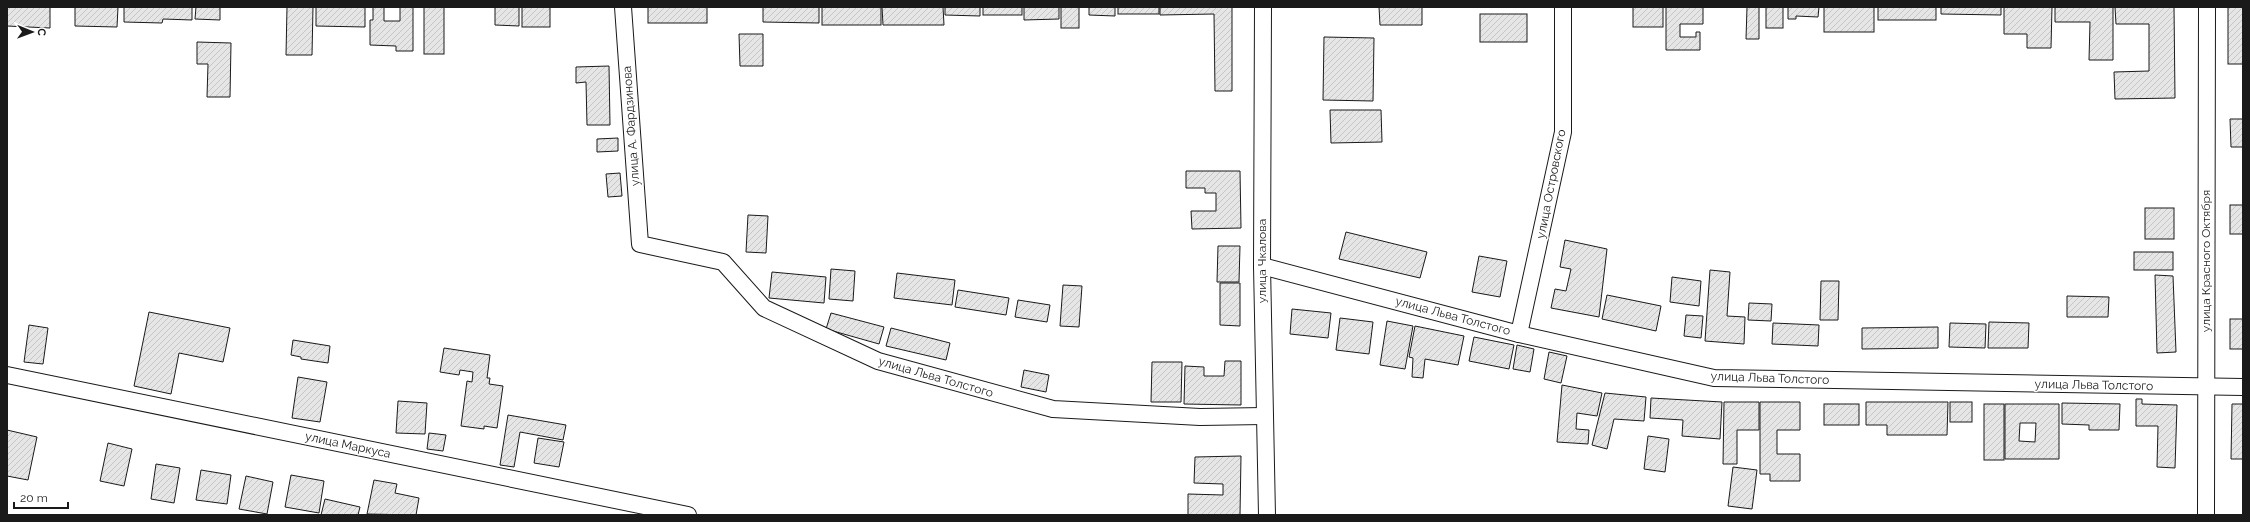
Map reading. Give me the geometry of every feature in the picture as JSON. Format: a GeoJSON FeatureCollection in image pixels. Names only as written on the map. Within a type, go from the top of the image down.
{"type":"FeatureCollection","features":[{"type":"Feature","properties":{"kind":"street","name":"улица А. Фардзинова"},"geometry":{"type":"LineString","coordinates":[[623,7],[640,244]]}},
{"type":"Feature","properties":{"kind":"street","name":"улица Чкалова"},"geometry":{"type":"LineString","coordinates":[[1262,7],[1262,266],[1267,515]]}},
{"type":"Feature","properties":{"kind":"street","name":"улица Островского"},"geometry":{"type":"LineString","coordinates":[[1519,334],[1563,132],[1563,7]]}},
{"type":"Feature","properties":{"kind":"street","name":"улица Красного Октября"},"geometry":{"type":"LineString","coordinates":[[2206,515],[2205,387],[2207,7]]}},
{"type":"Feature","properties":{"kind":"street","name":"улица Льва Толстого"},"geometry":{"type":"LineString","coordinates":[[640,244],[723,262],[764,308],[878,361],[1054,409],[1200,417],[1264,416]]}},
{"type":"Feature","properties":{"kind":"street","name":"улица Льва Толстого"},"geometry":{"type":"LineString","coordinates":[[1262,266],[1519,334],[1714,378],[2243,387]]}},
{"type":"Feature","properties":{"kind":"street","name":"улица Маркуса"},"geometry":{"type":"LineString","coordinates":[[7,375],[688,515]]}},
{"type":"Feature","properties":{"kind":"building"},"geometry":{"type":"Polygon","coordinates":[[[7,7],[50,7],[50,28],[7,26],[7,7]]]}},
{"type":"Feature","properties":{"kind":"building"},"geometry":{"type":"Polygon","coordinates":[[[75,7],[118,7],[117,27],[75,26],[75,7]]]}},
{"type":"Feature","properties":{"kind":"building"},"geometry":{"type":"Polygon","coordinates":[[[124,7],[192,7],[192,20],[163,19],[162,23],[124,22],[124,7]]]}},
{"type":"Feature","properties":{"kind":"building"},"geometry":{"type":"Polygon","coordinates":[[[196,7],[220,7],[220,20],[195,19],[196,7]]]}},
{"type":"Feature","properties":{"kind":"building"},"geometry":{"type":"Polygon","coordinates":[[[287,7],[313,7],[312,55],[286,55],[287,7]]]}},
{"type":"Feature","properties":{"kind":"building"},"geometry":{"type":"Polygon","coordinates":[[[316,7],[365,7],[365,27],[316,26],[316,7]]]}},
{"type":"Feature","properties":{"kind":"building"},"geometry":{"type":"Polygon","coordinates":[[[373,7],[384,7],[384,21],[400,21],[400,7],[413,7],[413,51],[396,51],[396,46],[370,45],[370,20],[373,20],[373,7]]]}},
{"type":"Feature","properties":{"kind":"building"},"geometry":{"type":"Polygon","coordinates":[[[424,7],[444,7],[444,54],[424,54],[424,7]]]}},
{"type":"Feature","properties":{"kind":"building"},"geometry":{"type":"Polygon","coordinates":[[[495,7],[519,7],[519,26],[495,25],[495,7]]]}},
{"type":"Feature","properties":{"kind":"building"},"geometry":{"type":"Polygon","coordinates":[[[522,7],[550,7],[550,27],[522,27],[522,7]]]}},
{"type":"Feature","properties":{"kind":"building"},"geometry":{"type":"Polygon","coordinates":[[[648,7],[707,7],[707,23],[648,23],[648,7]]]}},
{"type":"Feature","properties":{"kind":"building"},"geometry":{"type":"Polygon","coordinates":[[[763,7],[819,7],[819,23],[763,22],[763,7]]]}},
{"type":"Feature","properties":{"kind":"building"},"geometry":{"type":"Polygon","coordinates":[[[822,7],[881,7],[881,25],[822,25],[822,7]]]}},
{"type":"Feature","properties":{"kind":"building"},"geometry":{"type":"Polygon","coordinates":[[[882,7],[943,7],[944,25],[883,25],[882,7]]]}},
{"type":"Feature","properties":{"kind":"building"},"geometry":{"type":"Polygon","coordinates":[[[945,7],[980,7],[980,16],[945,15],[945,7]]]}},
{"type":"Feature","properties":{"kind":"building"},"geometry":{"type":"Polygon","coordinates":[[[983,7],[1022,7],[1022,15],[983,15],[983,7]]]}},
{"type":"Feature","properties":{"kind":"building"},"geometry":{"type":"Polygon","coordinates":[[[1024,7],[1059,7],[1059,19],[1024,20],[1024,7]]]}},
{"type":"Feature","properties":{"kind":"building"},"geometry":{"type":"Polygon","coordinates":[[[1061,7],[1079,7],[1079,28],[1061,28],[1061,7]]]}},
{"type":"Feature","properties":{"kind":"building"},"geometry":{"type":"Polygon","coordinates":[[[1089,7],[1115,7],[1115,16],[1089,15],[1089,7]]]}},
{"type":"Feature","properties":{"kind":"building"},"geometry":{"type":"Polygon","coordinates":[[[1118,7],[1159,7],[1159,14],[1118,14],[1118,7]]]}},
{"type":"Feature","properties":{"kind":"building"},"geometry":{"type":"Polygon","coordinates":[[[1160,7],[1232,7],[1232,91],[1215,91],[1214,14],[1160,15],[1160,7]]]}},
{"type":"Feature","properties":{"kind":"building"},"geometry":{"type":"Polygon","coordinates":[[[1379,7],[1422,7],[1422,25],[1380,25],[1379,7]]]}},
{"type":"Feature","properties":{"kind":"building"},"geometry":{"type":"Polygon","coordinates":[[[1633,7],[1663,7],[1663,27],[1633,27],[1633,7]]]}},
{"type":"Feature","properties":{"kind":"building"},"geometry":{"type":"Polygon","coordinates":[[[1666,7],[1703,7],[1703,24],[1680,24],[1680,37],[1696,37],[1696,32],[1700,32],[1700,50],[1666,50],[1666,7]]]}},
{"type":"Feature","properties":{"kind":"building"},"geometry":{"type":"Polygon","coordinates":[[[1747,7],[1759,7],[1759,39],[1746,39],[1747,7]]]}},
{"type":"Feature","properties":{"kind":"building"},"geometry":{"type":"Polygon","coordinates":[[[1766,7],[1783,7],[1783,28],[1766,28],[1766,7]]]}},
{"type":"Feature","properties":{"kind":"building"},"geometry":{"type":"Polygon","coordinates":[[[1788,7],[1819,7],[1818,17],[1796,16],[1796,19],[1788,19],[1788,7]]]}},
{"type":"Feature","properties":{"kind":"building"},"geometry":{"type":"Polygon","coordinates":[[[1824,7],[1874,7],[1874,32],[1824,32],[1824,7]]]}},
{"type":"Feature","properties":{"kind":"building"},"geometry":{"type":"Polygon","coordinates":[[[1878,7],[1936,7],[1936,20],[1878,20],[1878,7]]]}},
{"type":"Feature","properties":{"kind":"building"},"geometry":{"type":"Polygon","coordinates":[[[1941,7],[2001,7],[2001,15],[1941,14],[1941,7]]]}},
{"type":"Feature","properties":{"kind":"building"},"geometry":{"type":"Polygon","coordinates":[[[2004,7],[2052,7],[2051,48],[2027,48],[2027,34],[2004,34],[2004,7]]]}},
{"type":"Feature","properties":{"kind":"building"},"geometry":{"type":"Polygon","coordinates":[[[2055,7],[2113,7],[2113,60],[2089,60],[2090,22],[2055,22],[2055,7]]]}},
{"type":"Feature","properties":{"kind":"building"},"geometry":{"type":"Polygon","coordinates":[[[2115,7],[2174,7],[2175,98],[2115,99],[2114,72],[2149,71],[2149,24],[2116,24],[2115,7]]]}},
{"type":"Feature","properties":{"kind":"building"},"geometry":{"type":"Polygon","coordinates":[[[2228,7],[2243,7],[2243,64],[2228,64],[2228,7]]]}},
{"type":"Feature","properties":{"kind":"building"},"geometry":{"type":"Polygon","coordinates":[[[1480,14],[1527,14],[1527,42],[1480,42],[1480,14]]]}},
{"type":"Feature","properties":{"kind":"building"},"geometry":{"type":"Polygon","coordinates":[[[739,34],[763,34],[763,66],[740,66],[739,34]]]}},
{"type":"Feature","properties":{"kind":"building"},"geometry":{"type":"Polygon","coordinates":[[[1324,37],[1374,38],[1373,101],[1323,100],[1324,37]]]}},
{"type":"Feature","properties":{"kind":"building"},"geometry":{"type":"Polygon","coordinates":[[[197,42],[231,43],[230,97],[207,97],[208,64],[197,64],[197,42]]]}},
{"type":"Feature","properties":{"kind":"building"},"geometry":{"type":"Polygon","coordinates":[[[609,66],[610,125],[587,125],[586,82],[576,83],[576,67],[609,66]]]}},
{"type":"Feature","properties":{"kind":"building"},"geometry":{"type":"Polygon","coordinates":[[[1330,110],[1381,110],[1382,142],[1331,143],[1330,110]]]}},
{"type":"Feature","properties":{"kind":"building"},"geometry":{"type":"Polygon","coordinates":[[[2230,119],[2243,119],[2243,147],[2231,147],[2230,119]]]}},
{"type":"Feature","properties":{"kind":"building"},"geometry":{"type":"Polygon","coordinates":[[[618,138],[618,151],[597,152],[597,139],[618,138]]]}},
{"type":"Feature","properties":{"kind":"building"},"geometry":{"type":"Polygon","coordinates":[[[1186,171],[1240,171],[1241,228],[1192,229],[1191,211],[1216,211],[1216,193],[1205,193],[1205,188],[1186,188],[1186,171]]]}},
{"type":"Feature","properties":{"kind":"building"},"geometry":{"type":"Polygon","coordinates":[[[620,173],[622,196],[608,197],[606,174],[620,173]]]}},
{"type":"Feature","properties":{"kind":"building"},"geometry":{"type":"Polygon","coordinates":[[[2230,205],[2243,205],[2243,234],[2230,234],[2230,205]]]}},
{"type":"Feature","properties":{"kind":"building"},"geometry":{"type":"Polygon","coordinates":[[[2145,208],[2174,208],[2174,239],[2145,239],[2145,208]]]}},
{"type":"Feature","properties":{"kind":"building"},"geometry":{"type":"Polygon","coordinates":[[[748,215],[768,216],[766,253],[746,252],[748,215]]]}},
{"type":"Feature","properties":{"kind":"building"},"geometry":{"type":"Polygon","coordinates":[[[1346,232],[1427,252],[1420,278],[1339,259],[1346,232]]]}},
{"type":"Feature","properties":{"kind":"building"},"geometry":{"type":"Polygon","coordinates":[[[1565,240],[1607,249],[1599,317],[1551,308],[1555,289],[1566,291],[1571,269],[1560,267],[1565,240]]]}},
{"type":"Feature","properties":{"kind":"building"},"geometry":{"type":"Polygon","coordinates":[[[1218,246],[1240,246],[1239,282],[1217,282],[1218,246]]]}},
{"type":"Feature","properties":{"kind":"building"},"geometry":{"type":"Polygon","coordinates":[[[2134,252],[2173,252],[2173,270],[2134,270],[2134,252]]]}},
{"type":"Feature","properties":{"kind":"building"},"geometry":{"type":"Polygon","coordinates":[[[1479,256],[1507,261],[1500,297],[1472,292],[1479,256]]]}},
{"type":"Feature","properties":{"kind":"building"},"geometry":{"type":"Polygon","coordinates":[[[831,269],[855,271],[853,301],[829,299],[831,269]]]}},
{"type":"Feature","properties":{"kind":"building"},"geometry":{"type":"Polygon","coordinates":[[[1710,270],[1730,272],[1727,316],[1745,317],[1744,344],[1705,341],[1710,270]]]}},
{"type":"Feature","properties":{"kind":"building"},"geometry":{"type":"Polygon","coordinates":[[[772,272],[826,277],[824,303],[769,298],[772,272]]]}},
{"type":"Feature","properties":{"kind":"building"},"geometry":{"type":"Polygon","coordinates":[[[897,273],[955,280],[952,305],[894,298],[897,273]]]}},
{"type":"Feature","properties":{"kind":"building"},"geometry":{"type":"Polygon","coordinates":[[[2155,275],[2173,276],[2176,352],[2157,353],[2155,275]]]}},
{"type":"Feature","properties":{"kind":"building"},"geometry":{"type":"Polygon","coordinates":[[[1672,277],[1701,281],[1699,306],[1670,302],[1672,277]]]}},
{"type":"Feature","properties":{"kind":"building"},"geometry":{"type":"Polygon","coordinates":[[[1821,281],[1839,281],[1838,320],[1820,320],[1821,281]]]}},
{"type":"Feature","properties":{"kind":"building"},"geometry":{"type":"Polygon","coordinates":[[[1220,283],[1240,283],[1240,326],[1220,325],[1220,283]]]}},
{"type":"Feature","properties":{"kind":"building"},"geometry":{"type":"Polygon","coordinates":[[[1063,285],[1082,286],[1079,327],[1060,326],[1063,285]]]}},
{"type":"Feature","properties":{"kind":"building"},"geometry":{"type":"Polygon","coordinates":[[[958,290],[1009,298],[1006,315],[955,307],[958,290]]]}},
{"type":"Feature","properties":{"kind":"building"},"geometry":{"type":"Polygon","coordinates":[[[1607,295],[1661,306],[1656,331],[1602,319],[1607,295]]]}},
{"type":"Feature","properties":{"kind":"building"},"geometry":{"type":"Polygon","coordinates":[[[2067,296],[2109,297],[2108,317],[2067,317],[2067,296]]]}},
{"type":"Feature","properties":{"kind":"building"},"geometry":{"type":"Polygon","coordinates":[[[1018,300],[1050,305],[1047,322],[1015,317],[1018,300]]]}},
{"type":"Feature","properties":{"kind":"building"},"geometry":{"type":"Polygon","coordinates":[[[1749,303],[1772,304],[1771,321],[1748,320],[1749,303]]]}},
{"type":"Feature","properties":{"kind":"building"},"geometry":{"type":"Polygon","coordinates":[[[1292,309],[1331,313],[1328,338],[1290,334],[1292,309]]]}},
{"type":"Feature","properties":{"kind":"building"},"geometry":{"type":"Polygon","coordinates":[[[149,312],[230,328],[223,362],[179,353],[171,394],[134,386],[149,312]]]}},
{"type":"Feature","properties":{"kind":"building"},"geometry":{"type":"Polygon","coordinates":[[[831,313],[884,327],[879,344],[826,329],[831,313]]]}},
{"type":"Feature","properties":{"kind":"building"},"geometry":{"type":"Polygon","coordinates":[[[1686,315],[1703,316],[1701,338],[1684,336],[1686,315]]]}},
{"type":"Feature","properties":{"kind":"building"},"geometry":{"type":"Polygon","coordinates":[[[1340,318],[1373,322],[1369,354],[1336,350],[1340,318]]]}},
{"type":"Feature","properties":{"kind":"building"},"geometry":{"type":"Polygon","coordinates":[[[2230,319],[2243,319],[2243,349],[2230,349],[2230,319]]]}},
{"type":"Feature","properties":{"kind":"building"},"geometry":{"type":"Polygon","coordinates":[[[1387,321],[1413,326],[1405,369],[1380,365],[1387,321]]]}},
{"type":"Feature","properties":{"kind":"building"},"geometry":{"type":"Polygon","coordinates":[[[1989,322],[2029,323],[2028,348],[1988,348],[1989,322]]]}},
{"type":"Feature","properties":{"kind":"building"},"geometry":{"type":"Polygon","coordinates":[[[1773,323],[1819,325],[1818,346],[1772,344],[1773,323]]]}},
{"type":"Feature","properties":{"kind":"building"},"geometry":{"type":"Polygon","coordinates":[[[1950,323],[1986,324],[1985,348],[1949,347],[1950,323]]]}},
{"type":"Feature","properties":{"kind":"building"},"geometry":{"type":"Polygon","coordinates":[[[29,325],[48,328],[43,364],[24,362],[29,325]]]}},
{"type":"Feature","properties":{"kind":"building"},"geometry":{"type":"Polygon","coordinates":[[[1415,326],[1464,336],[1458,365],[1425,359],[1423,378],[1412,377],[1413,358],[1409,357],[1415,326]]]}},
{"type":"Feature","properties":{"kind":"building"},"geometry":{"type":"Polygon","coordinates":[[[1938,327],[1938,348],[1862,349],[1862,328],[1938,327]]]}},
{"type":"Feature","properties":{"kind":"building"},"geometry":{"type":"Polygon","coordinates":[[[891,328],[950,343],[946,360],[886,346],[891,328]]]}},
{"type":"Feature","properties":{"kind":"building"},"geometry":{"type":"Polygon","coordinates":[[[1474,337],[1514,345],[1509,369],[1469,361],[1474,337]]]}},
{"type":"Feature","properties":{"kind":"building"},"geometry":{"type":"Polygon","coordinates":[[[293,340],[330,346],[328,363],[301,359],[301,357],[291,355],[293,340]]]}},
{"type":"Feature","properties":{"kind":"building"},"geometry":{"type":"Polygon","coordinates":[[[1517,345],[1534,349],[1530,372],[1513,369],[1517,345]]]}},
{"type":"Feature","properties":{"kind":"building"},"geometry":{"type":"Polygon","coordinates":[[[444,348],[490,355],[487,378],[490,378],[489,384],[503,386],[497,428],[484,426],[484,429],[461,426],[467,381],[472,382],[473,372],[460,370],[459,375],[440,372],[444,348]]]}},
{"type":"Feature","properties":{"kind":"building"},"geometry":{"type":"Polygon","coordinates":[[[1549,352],[1567,356],[1561,383],[1544,379],[1549,352]]]}},
{"type":"Feature","properties":{"kind":"building"},"geometry":{"type":"Polygon","coordinates":[[[1225,361],[1241,361],[1241,405],[1184,404],[1185,366],[1204,367],[1204,376],[1224,376],[1225,361]]]}},
{"type":"Feature","properties":{"kind":"building"},"geometry":{"type":"Polygon","coordinates":[[[1152,362],[1182,362],[1181,402],[1151,402],[1152,362]]]}},
{"type":"Feature","properties":{"kind":"building"},"geometry":{"type":"Polygon","coordinates":[[[1024,370],[1049,375],[1046,392],[1021,387],[1024,370]]]}},
{"type":"Feature","properties":{"kind":"building"},"geometry":{"type":"Polygon","coordinates":[[[298,377],[327,382],[320,422],[292,418],[298,377]]]}},
{"type":"Feature","properties":{"kind":"building"},"geometry":{"type":"Polygon","coordinates":[[[1562,385],[1602,393],[1597,416],[1577,413],[1576,429],[1589,430],[1588,444],[1557,442],[1562,385]]]}},
{"type":"Feature","properties":{"kind":"building"},"geometry":{"type":"Polygon","coordinates":[[[1605,393],[1646,397],[1644,421],[1614,419],[1607,449],[1592,445],[1605,393]]]}},
{"type":"Feature","properties":{"kind":"building"},"geometry":{"type":"Polygon","coordinates":[[[1651,398],[1722,402],[1720,439],[1682,436],[1683,420],[1650,418],[1651,398]]]}},
{"type":"Feature","properties":{"kind":"building"},"geometry":{"type":"Polygon","coordinates":[[[2136,399],[2142,399],[2142,404],[2177,405],[2175,468],[2157,467],[2158,426],[2136,426],[2136,399]]]}},
{"type":"Feature","properties":{"kind":"building"},"geometry":{"type":"Polygon","coordinates":[[[398,401],[427,403],[425,434],[396,433],[398,401]]]}},
{"type":"Feature","properties":{"kind":"building"},"geometry":{"type":"Polygon","coordinates":[[[1724,402],[1759,402],[1759,430],[1737,430],[1737,464],[1723,464],[1724,402]]]}},
{"type":"Feature","properties":{"kind":"building"},"geometry":{"type":"Polygon","coordinates":[[[1760,402],[1800,402],[1800,430],[1777,430],[1777,454],[1800,454],[1800,481],[1770,481],[1770,474],[1760,474],[1760,402]]]}},
{"type":"Feature","properties":{"kind":"building"},"geometry":{"type":"Polygon","coordinates":[[[1866,402],[1948,402],[1947,435],[1887,435],[1887,425],[1866,425],[1866,402]]]}},
{"type":"Feature","properties":{"kind":"building"},"geometry":{"type":"Polygon","coordinates":[[[1950,402],[1972,402],[1972,422],[1950,422],[1950,402]]]}},
{"type":"Feature","properties":{"kind":"building"},"geometry":{"type":"Polygon","coordinates":[[[2062,403],[2120,404],[2119,430],[2089,430],[2089,425],[2062,424],[2062,403]]]}},
{"type":"Feature","properties":{"kind":"building"},"geometry":{"type":"Polygon","coordinates":[[[1824,404],[1859,404],[1859,425],[1824,425],[1824,404]]]}},
{"type":"Feature","properties":{"kind":"building"},"geometry":{"type":"Polygon","coordinates":[[[1984,404],[2004,404],[2004,460],[1984,460],[1984,404]]]}},
{"type":"Feature","properties":{"kind":"building"},"geometry":{"type":"Polygon","coordinates":[[[2005,404],[2059,404],[2059,459],[2005,459],[2005,404]],[[2020,423],[2019,441],[2035,442],[2036,423],[2020,423]]]}},
{"type":"Feature","properties":{"kind":"building"},"geometry":{"type":"Polygon","coordinates":[[[2232,404],[2243,404],[2243,459],[2231,459],[2232,404]]]}},
{"type":"Feature","properties":{"kind":"building"},"geometry":{"type":"Polygon","coordinates":[[[508,415],[566,425],[563,440],[520,432],[514,467],[500,465],[508,415]]]}},
{"type":"Feature","properties":{"kind":"building"},"geometry":{"type":"Polygon","coordinates":[[[7,430],[37,437],[28,480],[7,476],[7,430]]]}},
{"type":"Feature","properties":{"kind":"building"},"geometry":{"type":"Polygon","coordinates":[[[429,433],[446,435],[443,451],[427,449],[429,433]]]}},
{"type":"Feature","properties":{"kind":"building"},"geometry":{"type":"Polygon","coordinates":[[[1648,436],[1669,439],[1665,472],[1644,469],[1648,436]]]}},
{"type":"Feature","properties":{"kind":"building"},"geometry":{"type":"Polygon","coordinates":[[[538,438],[564,442],[559,467],[534,463],[538,438]]]}},
{"type":"Feature","properties":{"kind":"building"},"geometry":{"type":"Polygon","coordinates":[[[108,443],[132,449],[124,486],[100,481],[108,443]]]}},
{"type":"Feature","properties":{"kind":"building"},"geometry":{"type":"Polygon","coordinates":[[[1241,456],[1240,515],[1188,515],[1188,494],[1223,495],[1223,484],[1194,483],[1195,457],[1241,456]]]}},
{"type":"Feature","properties":{"kind":"building"},"geometry":{"type":"Polygon","coordinates":[[[156,464],[180,468],[174,503],[151,499],[156,464]]]}},
{"type":"Feature","properties":{"kind":"building"},"geometry":{"type":"Polygon","coordinates":[[[1733,467],[1757,470],[1752,509],[1728,506],[1733,467]]]}},
{"type":"Feature","properties":{"kind":"building"},"geometry":{"type":"Polygon","coordinates":[[[201,470],[231,475],[227,504],[196,500],[201,470]]]}},
{"type":"Feature","properties":{"kind":"building"},"geometry":{"type":"Polygon","coordinates":[[[291,475],[324,481],[319,513],[285,507],[291,475]]]}},
{"type":"Feature","properties":{"kind":"building"},"geometry":{"type":"Polygon","coordinates":[[[246,476],[273,482],[267,514],[239,509],[246,476]]]}},
{"type":"Feature","properties":{"kind":"building"},"geometry":{"type":"Polygon","coordinates":[[[374,480],[397,484],[395,493],[419,498],[416,515],[367,514],[374,480]]]}},
{"type":"Feature","properties":{"kind":"building"},"geometry":{"type":"Polygon","coordinates":[[[325,499],[360,507],[358,515],[321,515],[325,499]]]}}]}
